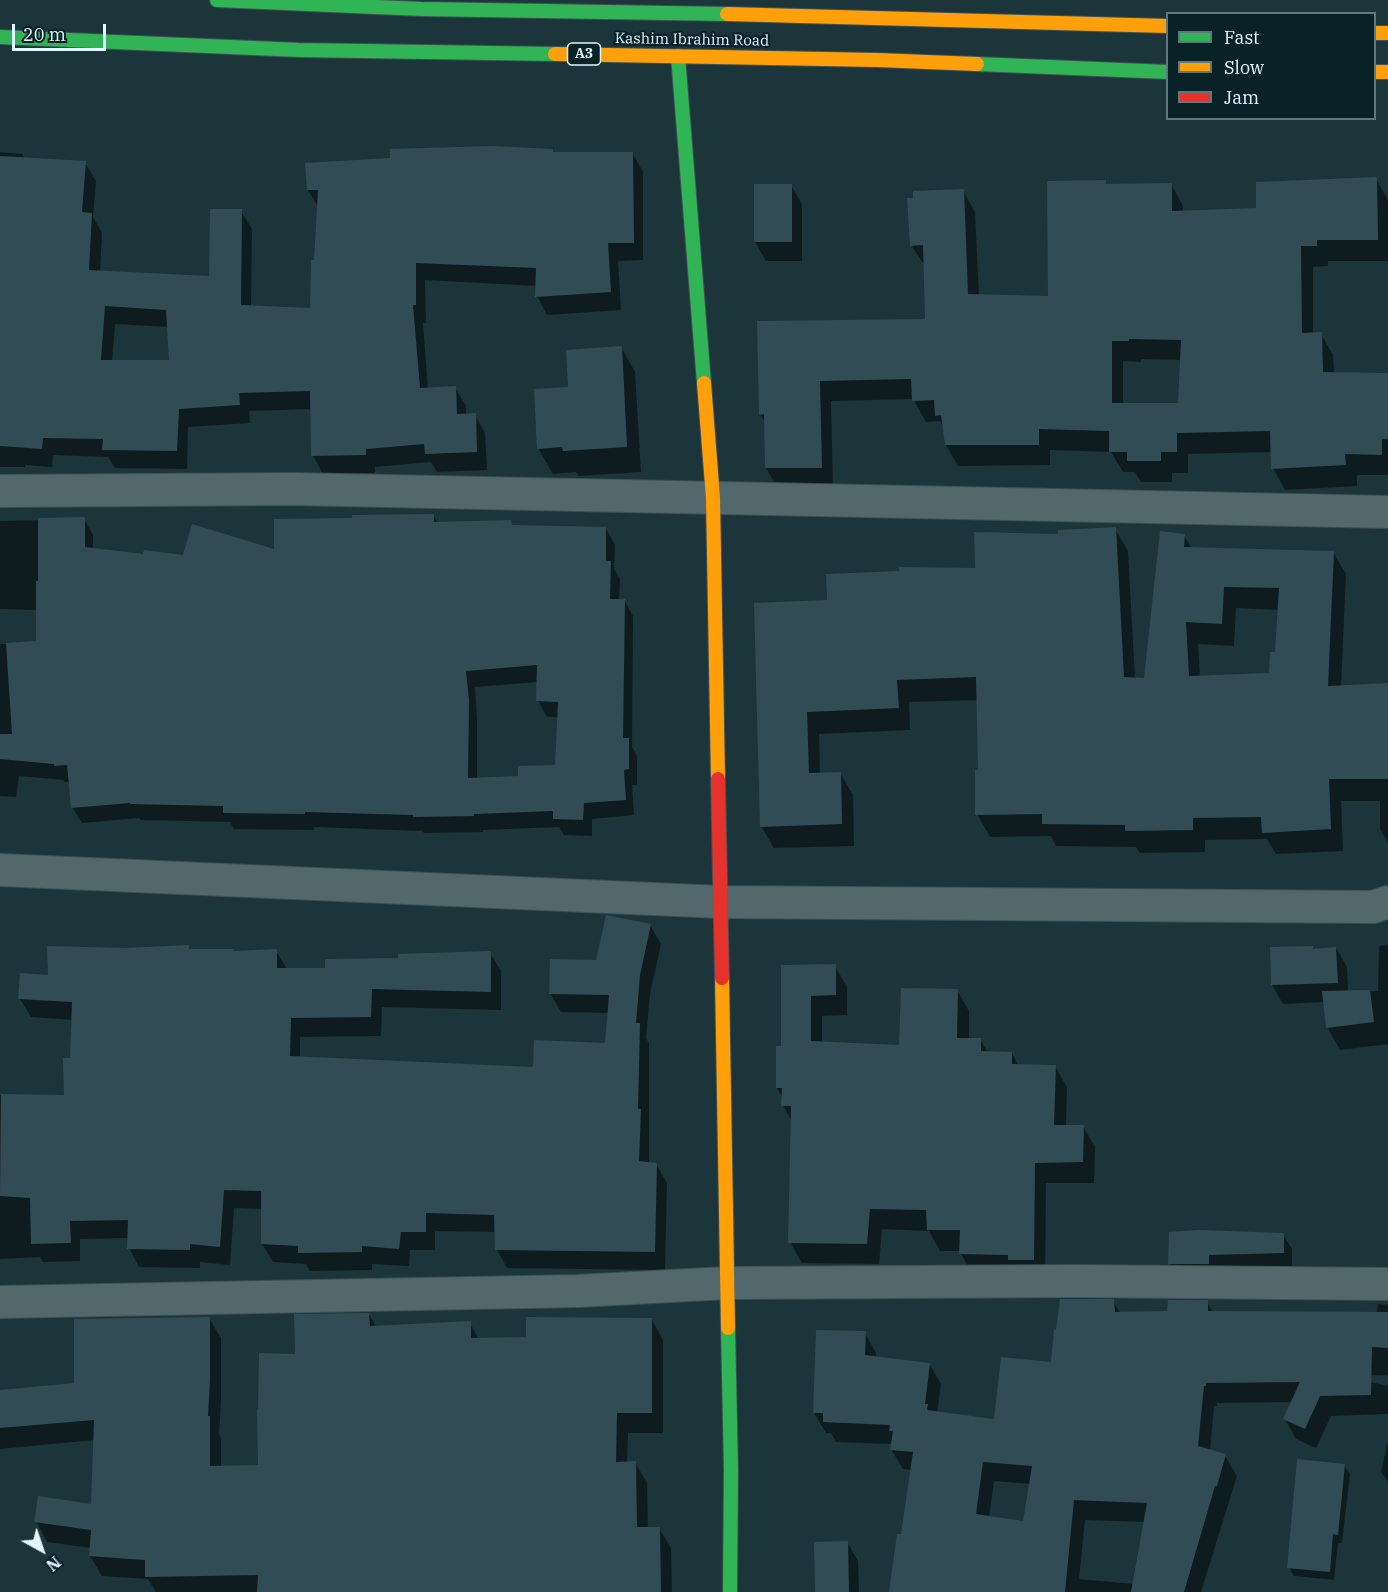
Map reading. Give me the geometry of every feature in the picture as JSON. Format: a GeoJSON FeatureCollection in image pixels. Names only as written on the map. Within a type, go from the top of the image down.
{"type":"FeatureCollection","features":[{"type":"Feature","properties":{"kind":"main road","name":"Kashim Ibrahim Road"},"geometry":{"type":"LineString","coordinates":[[217,0],[421,9],[707,6],[1166,26]]}},
{"type":"Feature","properties":{"kind":"main road","name":"Kashim Ibrahim Road"},"geometry":{"type":"LineString","coordinates":[[0,38],[298,50],[878,60],[1166,72]]}},
{"type":"Feature","properties":{"kind":"main road"},"geometry":{"type":"LineString","coordinates":[[678,56],[713,498],[731,1470],[730,1592]]}},
{"type":"Feature","properties":{"kind":"street"},"geometry":{"type":"LineString","coordinates":[[0,491],[292,489],[1388,512]]}},
{"type":"Feature","properties":{"kind":"street"},"geometry":{"type":"LineString","coordinates":[[0,870],[721,902],[1373,907],[1388,902]]}},
{"type":"Feature","properties":{"kind":"street"},"geometry":{"type":"LineString","coordinates":[[0,1302],[578,1291],[727,1283],[1076,1281],[1388,1284]]}},
{"type":"Feature","properties":{"kind":"building"},"geometry":{"type":"Polygon","coordinates":[[[492,146],[553,149],[553,152],[633,152],[634,243],[608,243],[611,292],[535,297],[536,268],[416,263],[416,305],[413,305],[420,388],[456,386],[457,414],[476,413],[477,452],[425,454],[424,444],[366,449],[366,455],[311,456],[310,391],[239,393],[240,405],[179,409],[177,451],[102,450],[103,439],[43,438],[42,449],[0,446],[0,156],[86,161],[82,212],[92,213],[89,270],[209,276],[210,209],[242,209],[241,305],[310,308],[311,260],[314,260],[318,190],[307,190],[305,163],[390,158],[390,149],[492,146]],[[105,306],[101,360],[169,360],[166,310],[105,306]]]}},
{"type":"Feature","properties":{"kind":"building"},"geometry":{"type":"Polygon","coordinates":[[[1377,177],[1378,240],[1317,240],[1317,246],[1301,246],[1302,333],[1322,332],[1323,372],[1388,373],[1388,439],[1382,439],[1382,455],[1345,454],[1346,465],[1271,469],[1270,431],[1177,433],[1177,452],[1161,452],[1161,461],[1127,461],[1127,452],[1109,452],[1109,431],[1039,429],[1039,445],[945,445],[941,415],[935,416],[934,400],[912,401],[911,379],[820,381],[822,468],[765,468],[764,414],[759,415],[757,321],[925,319],[923,245],[910,246],[907,198],[913,198],[913,191],[964,189],[968,294],[1048,296],[1047,181],[1106,180],[1106,184],[1172,183],[1172,211],[1256,208],[1256,182],[1377,177]],[[1181,340],[1112,341],[1112,403],[1178,403],[1181,340]]]}},
{"type":"Feature","properties":{"kind":"building"},"geometry":{"type":"Polygon","coordinates":[[[754,184],[792,184],[792,242],[754,242],[754,184]]]}},
{"type":"Feature","properties":{"kind":"building"},"geometry":{"type":"Polygon","coordinates":[[[622,346],[627,447],[563,451],[562,447],[537,449],[534,389],[568,387],[566,350],[622,346]]]}},
{"type":"Feature","properties":{"kind":"building"},"geometry":{"type":"Polygon","coordinates":[[[434,514],[434,522],[511,520],[512,525],[606,527],[606,561],[611,561],[610,599],[625,599],[623,738],[629,738],[629,769],[624,770],[626,800],[584,803],[583,820],[553,819],[553,811],[413,817],[413,815],[305,812],[305,814],[223,813],[223,806],[130,803],[71,808],[67,765],[54,766],[54,764],[0,759],[0,734],[12,734],[6,643],[36,641],[38,518],[85,517],[85,547],[143,554],[144,550],[183,555],[192,524],[274,549],[274,519],[352,518],[352,515],[434,514]],[[537,665],[466,671],[469,700],[468,778],[518,776],[518,766],[555,765],[558,702],[536,701],[537,665]]]}},
{"type":"Feature","properties":{"kind":"building"},"geometry":{"type":"Polygon","coordinates":[[[1116,527],[1124,677],[1144,678],[1160,531],[1185,534],[1184,547],[1334,551],[1328,686],[1388,683],[1388,779],[1329,779],[1331,829],[1262,833],[1261,817],[1193,818],[1193,830],[1125,831],[1125,825],[1042,824],[1042,814],[975,815],[975,770],[978,770],[976,677],[897,680],[899,708],[807,712],[809,773],[841,772],[842,824],[760,827],[754,603],[827,600],[826,574],[899,571],[899,567],[975,568],[974,532],[1058,534],[1058,530],[1116,527]],[[1224,587],[1222,624],[1186,622],[1189,676],[1269,673],[1270,652],[1275,652],[1279,588],[1224,587]]]}},
{"type":"Feature","properties":{"kind":"building"},"geometry":{"type":"Polygon","coordinates":[[[606,915],[651,924],[640,975],[636,1023],[640,1023],[639,1161],[657,1163],[655,1252],[495,1250],[494,1215],[426,1213],[426,1232],[401,1232],[399,1249],[362,1246],[362,1252],[298,1253],[298,1246],[261,1244],[261,1191],[224,1190],[220,1247],[190,1244],[190,1250],[127,1249],[128,1220],[70,1221],[71,1243],[31,1244],[30,1198],[0,1196],[1,1094],[64,1095],[63,1058],[70,1058],[72,1002],[18,999],[20,973],[48,975],[47,946],[125,948],[189,945],[189,949],[234,949],[234,951],[277,949],[277,968],[325,968],[325,959],[398,958],[398,954],[491,951],[491,992],[372,989],[371,1017],[291,1018],[290,1056],[533,1067],[534,1040],[605,1043],[609,995],[549,994],[550,959],[596,960],[606,915]]]}},
{"type":"Feature","properties":{"kind":"building"},"geometry":{"type":"Polygon","coordinates":[[[1313,946],[1313,949],[1336,947],[1338,983],[1271,985],[1270,947],[1313,946]]]}},
{"type":"Feature","properties":{"kind":"building"},"geometry":{"type":"Polygon","coordinates":[[[836,964],[836,995],[811,996],[811,1041],[899,1045],[901,988],[958,989],[957,1038],[981,1038],[981,1051],[1012,1052],[1012,1064],[1056,1065],[1054,1125],[1084,1125],[1083,1162],[1035,1163],[1034,1260],[1008,1260],[1008,1255],[959,1254],[960,1230],[927,1230],[926,1210],[870,1209],[867,1244],[788,1243],[791,1106],[781,1106],[782,1088],[776,1088],[776,1046],[781,1046],[781,965],[836,964]]]}},
{"type":"Feature","properties":{"kind":"building"},"geometry":{"type":"Polygon","coordinates":[[[1370,990],[1374,1022],[1326,1028],[1322,991],[1370,990]]]}},
{"type":"Feature","properties":{"kind":"building"},"geometry":{"type":"Polygon","coordinates":[[[1199,1230],[1284,1233],[1284,1253],[1209,1255],[1209,1264],[1168,1264],[1169,1232],[1199,1230]]]}},
{"type":"Feature","properties":{"kind":"building"},"geometry":{"type":"Polygon","coordinates":[[[1060,1299],[1114,1299],[1115,1312],[1167,1311],[1168,1300],[1208,1300],[1208,1311],[1388,1312],[1388,1348],[1372,1347],[1371,1395],[1320,1396],[1305,1429],[1283,1419],[1300,1382],[1206,1383],[1198,1446],[1226,1454],[1184,1592],[1131,1592],[1147,1503],[1074,1500],[1065,1592],[889,1592],[897,1534],[901,1534],[913,1452],[890,1450],[893,1431],[889,1431],[890,1425],[823,1422],[823,1413],[813,1413],[816,1330],[866,1331],[865,1355],[930,1363],[925,1404],[928,1404],[927,1410],[994,1419],[1001,1357],[1051,1362],[1054,1330],[1056,1330],[1060,1299]],[[983,1462],[976,1514],[1023,1521],[1032,1466],[983,1462]]]}},
{"type":"Feature","properties":{"kind":"building"},"geometry":{"type":"Polygon","coordinates":[[[369,1313],[370,1326],[471,1321],[471,1338],[526,1337],[526,1317],[652,1318],[652,1413],[617,1413],[616,1462],[636,1461],[637,1527],[660,1527],[661,1592],[257,1592],[258,1575],[145,1577],[145,1560],[89,1556],[91,1530],[34,1522],[38,1496],[91,1504],[94,1420],[0,1428],[0,1390],[74,1383],[74,1319],[210,1317],[208,1416],[210,1416],[210,1466],[258,1465],[259,1353],[295,1354],[294,1314],[369,1313]]]}},
{"type":"Feature","properties":{"kind":"building"},"geometry":{"type":"Polygon","coordinates":[[[1297,1459],[1345,1464],[1338,1535],[1333,1534],[1330,1572],[1287,1568],[1297,1459]]]}},
{"type":"Feature","properties":{"kind":"building"},"geometry":{"type":"Polygon","coordinates":[[[848,1541],[849,1592],[815,1592],[814,1542],[848,1541]]]}},
{"type":"Feature","properties":{"kind":"traffic: fast"},"geometry":{"type":"LineString","coordinates":[[217,0],[421,9],[727,14]]}},
{"type":"Feature","properties":{"kind":"traffic: fast"},"geometry":{"type":"LineString","coordinates":[[0,37],[299,50],[555,54]]}},
{"type":"Feature","properties":{"kind":"traffic: fast"},"geometry":{"type":"LineString","coordinates":[[678,56],[704,383]]}},
{"type":"Feature","properties":{"kind":"traffic: fast"},"geometry":{"type":"LineString","coordinates":[[977,64],[1166,72]]}},
{"type":"Feature","properties":{"kind":"traffic: fast"},"geometry":{"type":"LineString","coordinates":[[728,1328],[731,1470],[730,1592]]}},
{"type":"Feature","properties":{"kind":"traffic: slow"},"geometry":{"type":"LineString","coordinates":[[727,14],[1166,26]]}},
{"type":"Feature","properties":{"kind":"traffic: slow"},"geometry":{"type":"LineString","coordinates":[[1376,33],[1388,33]]}},
{"type":"Feature","properties":{"kind":"traffic: slow"},"geometry":{"type":"LineString","coordinates":[[555,54],[977,64]]}},
{"type":"Feature","properties":{"kind":"traffic: slow"},"geometry":{"type":"LineString","coordinates":[[1376,72],[1388,72]]}},
{"type":"Feature","properties":{"kind":"traffic: slow"},"geometry":{"type":"LineString","coordinates":[[704,383],[713,498],[718,779]]}},
{"type":"Feature","properties":{"kind":"traffic: slow"},"geometry":{"type":"LineString","coordinates":[[722,978],[728,1328]]}},
{"type":"Feature","properties":{"kind":"traffic: jam"},"geometry":{"type":"LineString","coordinates":[[718,779],[722,978]]}}]}
